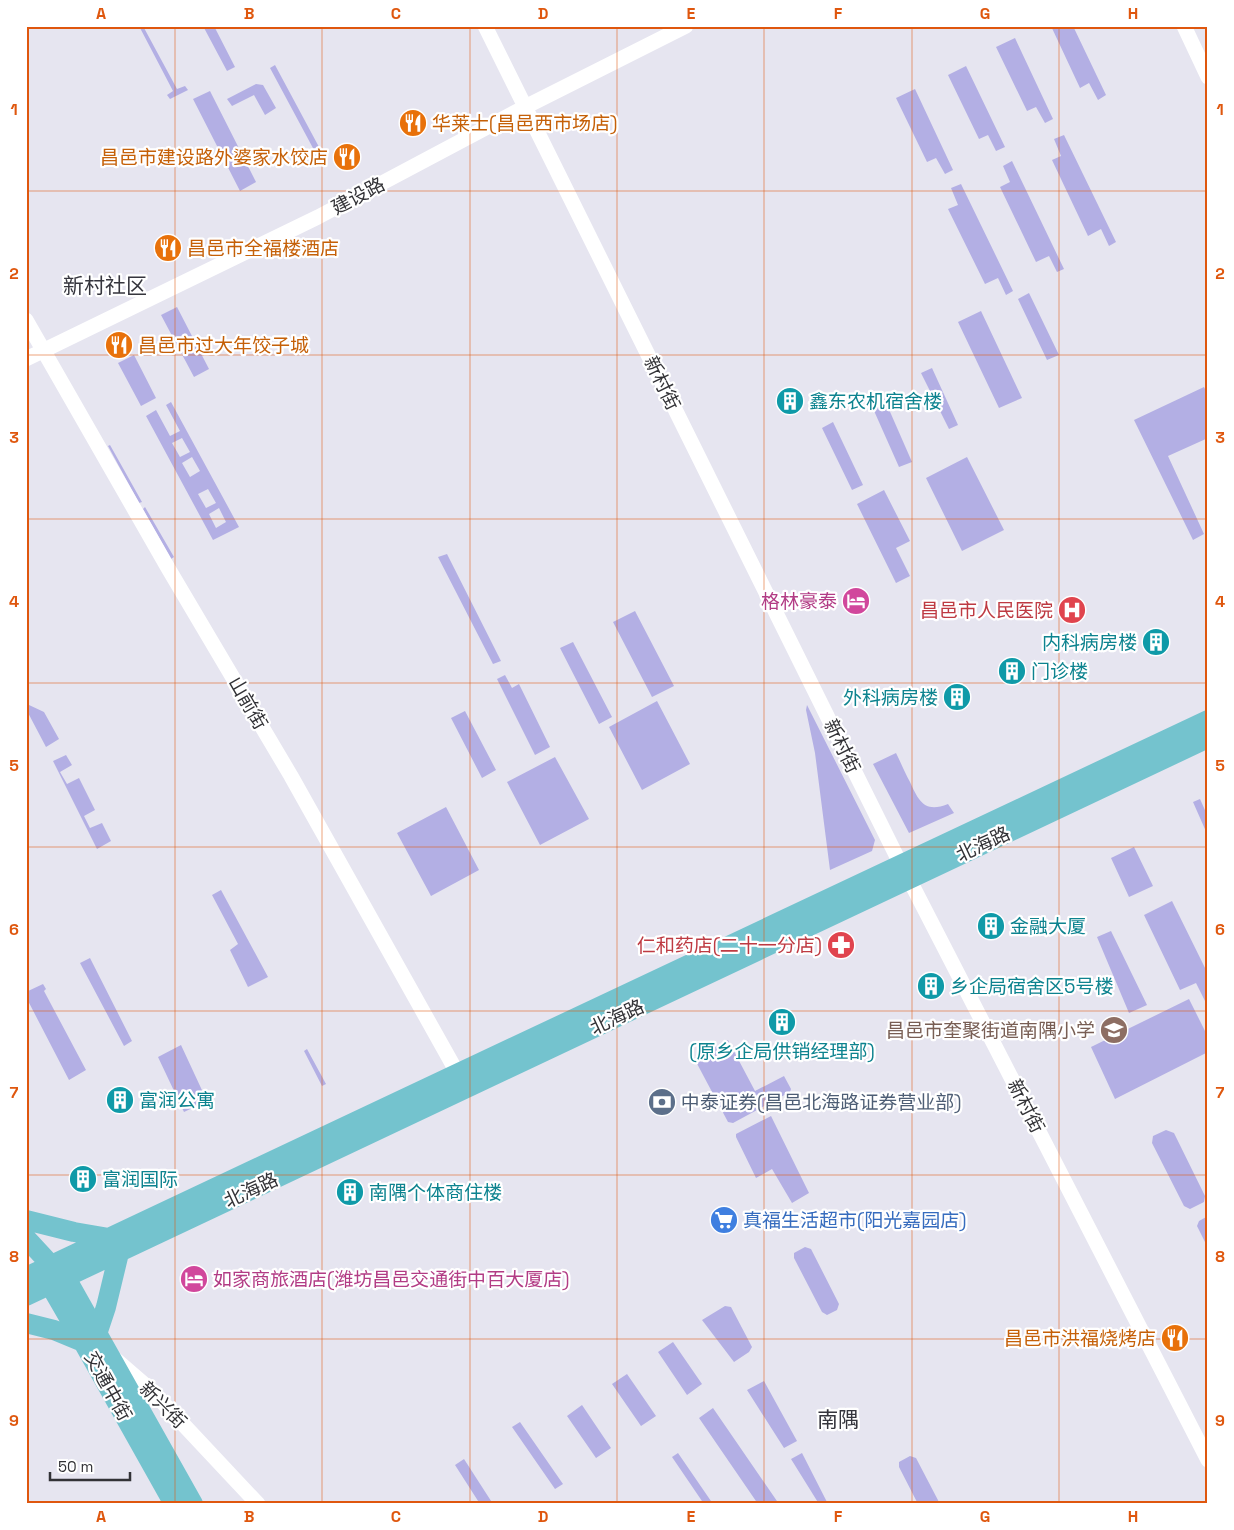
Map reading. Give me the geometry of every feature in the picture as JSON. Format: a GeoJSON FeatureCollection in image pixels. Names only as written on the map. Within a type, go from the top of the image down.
{"type":"FeatureCollection","features":[{"type":"Feature","properties":{"kind":"main road","name":"北海路"},"geometry":{"type":"LineString","coordinates":[[905,872],[1208,720]]}},
{"type":"Feature","properties":{"kind":"main road","name":"北海路"},"geometry":{"type":"LineString","coordinates":[[26,1296],[43,1272],[114,1245],[905,872],[1208,738]]}},
{"type":"Feature","properties":{"kind":"main road"},"geometry":{"type":"LineString","coordinates":[[26,1220],[74,1232],[114,1245],[106,1307],[90,1338],[26,1323]]}},
{"type":"Feature","properties":{"kind":"main road","name":"交通中街"},"geometry":{"type":"LineString","coordinates":[[26,1238],[43,1272],[90,1338],[174,1504]]}},
{"type":"Feature","properties":{"kind":"main road","name":"交通中街"},"geometry":{"type":"LineString","coordinates":[[90,1338],[108,1352],[193,1504]]}},
{"type":"Feature","properties":{"kind":"street","name":"新村街"},"geometry":{"type":"LineString","coordinates":[[485,26],[905,872],[1208,1460]]}},
{"type":"Feature","properties":{"kind":"street","name":"建设路"},"geometry":{"type":"LineString","coordinates":[[26,359],[318,217],[525,106],[686,26]]}},
{"type":"Feature","properties":{"kind":"street"},"geometry":{"type":"LineString","coordinates":[[1184,26],[1208,77]]}},
{"type":"Feature","properties":{"kind":"street","name":"山前街"},"geometry":{"type":"LineString","coordinates":[[26,320],[168,568],[291,776],[461,1081]]}},
{"type":"Feature","properties":{"kind":"street","name":"新兴街"},"geometry":{"type":"LineString","coordinates":[[108,1352],[152,1391],[258,1504]]}},
{"type":"Feature","properties":{"kind":"shaded area"},"geometry":{"type":"Polygon","coordinates":[[[139,26],[143,26],[177,89],[185,86],[188,90],[170,99],[167,95],[173,91],[139,26]]]}},
{"type":"Feature","properties":{"kind":"shaded area"},"geometry":{"type":"Polygon","coordinates":[[[203,26],[214,26],[235,67],[227,71],[203,26]]]}},
{"type":"Feature","properties":{"kind":"shaded area"},"geometry":{"type":"Polygon","coordinates":[[[1051,26],[1073,26],[1106,95],[1098,100],[1089,83],[1080,88],[1051,26]]]}},
{"type":"Feature","properties":{"kind":"shaded area"},"geometry":{"type":"Polygon","coordinates":[[[1015,38],[1053,119],[1045,123],[1036,107],[1027,111],[996,47],[1015,38]]]}},
{"type":"Feature","properties":{"kind":"shaded area"},"geometry":{"type":"Polygon","coordinates":[[[275,65],[319,147],[314,150],[270,68],[275,65]]]}},
{"type":"Feature","properties":{"kind":"shaded area"},"geometry":{"type":"Polygon","coordinates":[[[966,66],[1005,147],[996,151],[988,135],[979,139],[948,75],[966,66]]]}},
{"type":"Feature","properties":{"kind":"shaded area"},"geometry":{"type":"Polygon","coordinates":[[[256,84],[263,85],[276,108],[265,115],[254,95],[232,106],[227,99],[256,84]]]}},
{"type":"Feature","properties":{"kind":"shaded area"},"geometry":{"type":"Polygon","coordinates":[[[915,89],[953,170],[945,174],[936,158],[927,162],[896,98],[915,89]]]}},
{"type":"Feature","properties":{"kind":"shaded area"},"geometry":{"type":"Polygon","coordinates":[[[210,91],[256,182],[240,191],[193,99],[210,91]]]}},
{"type":"Feature","properties":{"kind":"shaded area"},"geometry":{"type":"Polygon","coordinates":[[[1064,135],[1116,242],[1109,246],[1101,229],[1088,236],[1052,160],[1061,156],[1054,139],[1064,135]]]}},
{"type":"Feature","properties":{"kind":"shaded area"},"geometry":{"type":"Polygon","coordinates":[[[1012,161],[1064,269],[1057,272],[1049,256],[1036,262],[1000,187],[1010,182],[1003,166],[1012,161]]]}},
{"type":"Feature","properties":{"kind":"shaded area"},"geometry":{"type":"Polygon","coordinates":[[[961,184],[1013,291],[1006,295],[998,278],[985,284],[948,209],[958,205],[951,188],[961,184]]]}},
{"type":"Feature","properties":{"kind":"shaded area"},"geometry":{"type":"Polygon","coordinates":[[[1029,293],[1059,355],[1047,360],[1018,299],[1029,293]]]}},
{"type":"Feature","properties":{"kind":"shaded area"},"geometry":{"type":"Polygon","coordinates":[[[177,307],[209,369],[194,377],[161,315],[177,307]]]}},
{"type":"Feature","properties":{"kind":"shaded area"},"geometry":{"type":"Polygon","coordinates":[[[981,311],[1022,398],[999,408],[958,322],[981,311]]]}},
{"type":"Feature","properties":{"kind":"shaded area"},"geometry":{"type":"Polygon","coordinates":[[[134,355],[156,398],[141,406],[118,363],[134,355]]]}},
{"type":"Feature","properties":{"kind":"shaded area"},"geometry":{"type":"Polygon","coordinates":[[[932,368],[958,425],[949,429],[921,373],[932,368]]]}},
{"type":"Feature","properties":{"kind":"shaded area"},"geometry":{"type":"Polygon","coordinates":[[[1204,387],[1208,395],[1208,438],[1168,456],[1204,534],[1193,540],[1134,420],[1204,387]]]}},
{"type":"Feature","properties":{"kind":"shaded area"},"geometry":{"type":"Polygon","coordinates":[[[884,398],[912,462],[899,467],[871,404],[884,398]]]}},
{"type":"Feature","properties":{"kind":"shaded area"},"geometry":{"type":"Polygon","coordinates":[[[171,402],[239,527],[213,540],[146,416],[156,410],[170,436],[180,431],[166,405],[171,402]],[[182,438],[172,443],[180,457],[190,452],[182,438]],[[192,457],[182,463],[190,477],[200,471],[192,457]],[[208,489],[198,494],[206,508],[216,503],[208,489]],[[219,508],[209,514],[216,528],[226,522],[219,508]]]}},
{"type":"Feature","properties":{"kind":"shaded area"},"geometry":{"type":"Polygon","coordinates":[[[833,422],[863,485],[852,490],[822,428],[833,422]]]}},
{"type":"Feature","properties":{"kind":"shaded area"},"geometry":{"type":"Polygon","coordinates":[[[110,445],[142,502],[139,503],[108,446],[110,445]]]}},
{"type":"Feature","properties":{"kind":"shaded area"},"geometry":{"type":"Polygon","coordinates":[[[967,457],[1004,530],[962,551],[926,478],[967,457]]]}},
{"type":"Feature","properties":{"kind":"shaded area"},"geometry":{"type":"Polygon","coordinates":[[[884,490],[910,541],[896,548],[910,576],[896,583],[857,504],[884,490]]]}},
{"type":"Feature","properties":{"kind":"shaded area"},"geometry":{"type":"Polygon","coordinates":[[[145,507],[174,557],[171,559],[143,509],[145,507]]]}},
{"type":"Feature","properties":{"kind":"shaded area"},"geometry":{"type":"Polygon","coordinates":[[[447,554],[501,661],[493,664],[438,557],[447,554]]]}},
{"type":"Feature","properties":{"kind":"shaded area"},"geometry":{"type":"Polygon","coordinates":[[[635,611],[674,686],[652,697],[613,622],[635,611]]]}},
{"type":"Feature","properties":{"kind":"shaded area"},"geometry":{"type":"Polygon","coordinates":[[[573,642],[612,717],[599,724],[560,648],[573,642]]]}},
{"type":"Feature","properties":{"kind":"shaded area"},"geometry":{"type":"Polygon","coordinates":[[[505,675],[512,688],[519,684],[550,747],[535,755],[497,679],[505,675]]]}},
{"type":"Feature","properties":{"kind":"shaded area"},"geometry":{"type":"Polygon","coordinates":[[[26,701],[29,705],[44,712],[59,739],[46,747],[26,709],[26,701]]]}},
{"type":"Feature","properties":{"kind":"shaded area"},"geometry":{"type":"Polygon","coordinates":[[[657,701],[690,764],[642,790],[609,727],[657,701]]]}},
{"type":"Feature","properties":{"kind":"shaded area"},"geometry":{"type":"Polygon","coordinates":[[[807,705],[875,840],[872,851],[830,870],[815,753],[806,710],[807,705]]]}},
{"type":"Feature","properties":{"kind":"shaded area"},"geometry":{"type":"Polygon","coordinates":[[[465,711],[496,770],[482,778],[451,718],[465,711]]]}},
{"type":"Feature","properties":{"kind":"shaded area"},"geometry":{"type":"Polygon","coordinates":[[[896,753],[920,800],[928,806],[934,807],[948,804],[954,813],[909,833],[873,764],[896,753]]]}},
{"type":"Feature","properties":{"kind":"shaded area"},"geometry":{"type":"Polygon","coordinates":[[[66,755],[72,765],[60,772],[67,784],[79,778],[95,810],[84,816],[90,828],[102,823],[111,841],[97,849],[53,761],[66,755]]]}},
{"type":"Feature","properties":{"kind":"shaded area"},"geometry":{"type":"Polygon","coordinates":[[[555,757],[589,819],[540,845],[507,782],[555,757]]]}},
{"type":"Feature","properties":{"kind":"shaded area"},"geometry":{"type":"Polygon","coordinates":[[[1200,799],[1208,817],[1208,836],[1193,802],[1200,799]]]}},
{"type":"Feature","properties":{"kind":"shaded area"},"geometry":{"type":"Polygon","coordinates":[[[446,807],[479,870],[431,896],[397,833],[446,807]]]}},
{"type":"Feature","properties":{"kind":"shaded area"},"geometry":{"type":"Polygon","coordinates":[[[1134,847],[1153,886],[1129,897],[1111,858],[1134,847]]]}},
{"type":"Feature","properties":{"kind":"shaded area"},"geometry":{"type":"Polygon","coordinates":[[[221,890],[268,977],[248,987],[230,950],[238,944],[212,895],[221,890]]]}},
{"type":"Feature","properties":{"kind":"shaded area"},"geometry":{"type":"Polygon","coordinates":[[[1172,901],[1208,974],[1208,1007],[1196,983],[1180,990],[1144,915],[1172,901]]]}},
{"type":"Feature","properties":{"kind":"shaded area"},"geometry":{"type":"Polygon","coordinates":[[[1111,931],[1147,1005],[1129,1013],[1097,937],[1111,931]]]}},
{"type":"Feature","properties":{"kind":"shaded area"},"geometry":{"type":"Polygon","coordinates":[[[90,958],[132,1041],[124,1046],[80,963],[90,958]]]}},
{"type":"Feature","properties":{"kind":"shaded area"},"geometry":{"type":"Polygon","coordinates":[[[43,984],[46,989],[44,991],[86,1070],[69,1080],[26,997],[26,992],[43,984]]]}},
{"type":"Feature","properties":{"kind":"shaded area"},"geometry":{"type":"Polygon","coordinates":[[[1189,999],[1208,1037],[1208,1052],[1115,1099],[1091,1047],[1189,999]]]}},
{"type":"Feature","properties":{"kind":"shaded area"},"geometry":{"type":"Polygon","coordinates":[[[728,1040],[755,1091],[784,1076],[791,1089],[790,1092],[733,1123],[728,1122],[694,1058],[728,1040]]]}},
{"type":"Feature","properties":{"kind":"shaded area"},"geometry":{"type":"Polygon","coordinates":[[[181,1045],[207,1101],[184,1112],[158,1057],[181,1045]]]}},
{"type":"Feature","properties":{"kind":"shaded area"},"geometry":{"type":"Polygon","coordinates":[[[307,1049],[326,1084],[322,1086],[304,1051],[307,1049]]]}},
{"type":"Feature","properties":{"kind":"shaded area"},"geometry":{"type":"Polygon","coordinates":[[[771,1116],[809,1193],[792,1203],[772,1169],[756,1178],[736,1137],[736,1134],[771,1116]]]}},
{"type":"Feature","properties":{"kind":"shaded area"},"geometry":{"type":"Polygon","coordinates":[[[1166,1130],[1174,1133],[1205,1196],[1204,1202],[1190,1209],[1184,1206],[1152,1143],[1153,1136],[1166,1130]]]}},
{"type":"Feature","properties":{"kind":"shaded area"},"geometry":{"type":"Polygon","coordinates":[[[1208,1216],[1208,1248],[1197,1226],[1199,1221],[1208,1216]]]}},
{"type":"Feature","properties":{"kind":"shaded area"},"geometry":{"type":"Polygon","coordinates":[[[805,1247],[811,1249],[839,1304],[837,1310],[827,1315],[822,1312],[794,1258],[794,1253],[805,1247]]]}},
{"type":"Feature","properties":{"kind":"shaded area"},"geometry":{"type":"Polygon","coordinates":[[[725,1306],[731,1307],[752,1347],[749,1352],[734,1362],[702,1320],[725,1306]]]}},
{"type":"Feature","properties":{"kind":"shaded area"},"geometry":{"type":"Polygon","coordinates":[[[673,1342],[702,1384],[687,1395],[658,1352],[673,1342]]]}},
{"type":"Feature","properties":{"kind":"shaded area"},"geometry":{"type":"Polygon","coordinates":[[[627,1374],[656,1416],[641,1426],[612,1384],[627,1374]]]}},
{"type":"Feature","properties":{"kind":"shaded area"},"geometry":{"type":"Polygon","coordinates":[[[764,1381],[797,1441],[784,1448],[747,1390],[764,1381]]]}},
{"type":"Feature","properties":{"kind":"shaded area"},"geometry":{"type":"Polygon","coordinates":[[[582,1405],[611,1448],[596,1458],[567,1416],[582,1405]]]}},
{"type":"Feature","properties":{"kind":"shaded area"},"geometry":{"type":"Polygon","coordinates":[[[713,1408],[779,1504],[758,1504],[699,1418],[713,1408]]]}},
{"type":"Feature","properties":{"kind":"shaded area"},"geometry":{"type":"Polygon","coordinates":[[[520,1422],[563,1484],[555,1489],[512,1427],[520,1422]]]}},
{"type":"Feature","properties":{"kind":"shaded area"},"geometry":{"type":"Polygon","coordinates":[[[678,1453],[713,1504],[704,1504],[672,1457],[678,1453]]]}},
{"type":"Feature","properties":{"kind":"shaded area"},"geometry":{"type":"Polygon","coordinates":[[[802,1453],[828,1504],[819,1504],[791,1459],[802,1453]]]}},
{"type":"Feature","properties":{"kind":"shaded area"},"geometry":{"type":"Polygon","coordinates":[[[910,1456],[916,1458],[940,1504],[918,1504],[899,1467],[899,1462],[910,1456]]]}},
{"type":"Feature","properties":{"kind":"shaded area"},"geometry":{"type":"Polygon","coordinates":[[[464,1459],[493,1504],[480,1504],[455,1465],[464,1459]]]}},
{"type":"Feature","properties":{"kind":"place","name":"华莱士(昌邑西市场店)"},"geometry":{"type":"Point","coordinates":[413,123]}},
{"type":"Feature","properties":{"kind":"place","name":"昌邑市建设路外婆家水饺店"},"geometry":{"type":"Point","coordinates":[347,157]}},
{"type":"Feature","properties":{"kind":"place","name":"昌邑市全福楼酒店"},"geometry":{"type":"Point","coordinates":[168,248]}},
{"type":"Feature","properties":{"kind":"place","name":"昌邑市过大年饺子城"},"geometry":{"type":"Point","coordinates":[119,345]}},
{"type":"Feature","properties":{"kind":"place","name":"鑫东农机宿舍楼"},"geometry":{"type":"Point","coordinates":[790,401]}},
{"type":"Feature","properties":{"kind":"place","name":"格林豪泰"},"geometry":{"type":"Point","coordinates":[856,601]}},
{"type":"Feature","properties":{"kind":"place","name":"昌邑市人民医院"},"geometry":{"type":"Point","coordinates":[1072,610]}},
{"type":"Feature","properties":{"kind":"place","name":"内科病房楼"},"geometry":{"type":"Point","coordinates":[1156,642]}},
{"type":"Feature","properties":{"kind":"place","name":"门诊楼"},"geometry":{"type":"Point","coordinates":[1012,671]}},
{"type":"Feature","properties":{"kind":"place","name":"外科病房楼"},"geometry":{"type":"Point","coordinates":[957,697]}},
{"type":"Feature","properties":{"kind":"place","name":"金融大厦"},"geometry":{"type":"Point","coordinates":[991,926]}},
{"type":"Feature","properties":{"kind":"place","name":"仁和药店(二十一分店)"},"geometry":{"type":"Point","coordinates":[841,945]}},
{"type":"Feature","properties":{"kind":"place","name":"乡企局宿舍区5号楼"},"geometry":{"type":"Point","coordinates":[931,986]}},
{"type":"Feature","properties":{"kind":"place","name":"(原乡企局供销经理部)"},"geometry":{"type":"Point","coordinates":[782,1022]}},
{"type":"Feature","properties":{"kind":"place","name":"昌邑市奎聚街道南隅小学"},"geometry":{"type":"Point","coordinates":[1114,1030]}},
{"type":"Feature","properties":{"kind":"place","name":"富润公寓"},"geometry":{"type":"Point","coordinates":[120,1100]}},
{"type":"Feature","properties":{"kind":"place","name":"中泰证券(昌邑北海路证券营业部)"},"geometry":{"type":"Point","coordinates":[662,1102]}},
{"type":"Feature","properties":{"kind":"place","name":"富润国际"},"geometry":{"type":"Point","coordinates":[83,1179]}},
{"type":"Feature","properties":{"kind":"place","name":"南隅个体商住楼"},"geometry":{"type":"Point","coordinates":[350,1192]}},
{"type":"Feature","properties":{"kind":"place","name":"真福生活超市(阳光嘉园店)"},"geometry":{"type":"Point","coordinates":[724,1220]}},
{"type":"Feature","properties":{"kind":"place","name":"如家商旅酒店(潍坊昌邑交通街中百大厦店)"},"geometry":{"type":"Point","coordinates":[194,1279]}},
{"type":"Feature","properties":{"kind":"place","name":"昌邑市洪福烧烤店"},"geometry":{"type":"Point","coordinates":[1175,1338]}},
{"type":"Feature","properties":{"kind":"district","name":"新村社区"},"geometry":{"type":"Point","coordinates":[105,285]}},
{"type":"Feature","properties":{"kind":"district","name":"南隅"},"geometry":{"type":"Point","coordinates":[838,1419]}}]}
